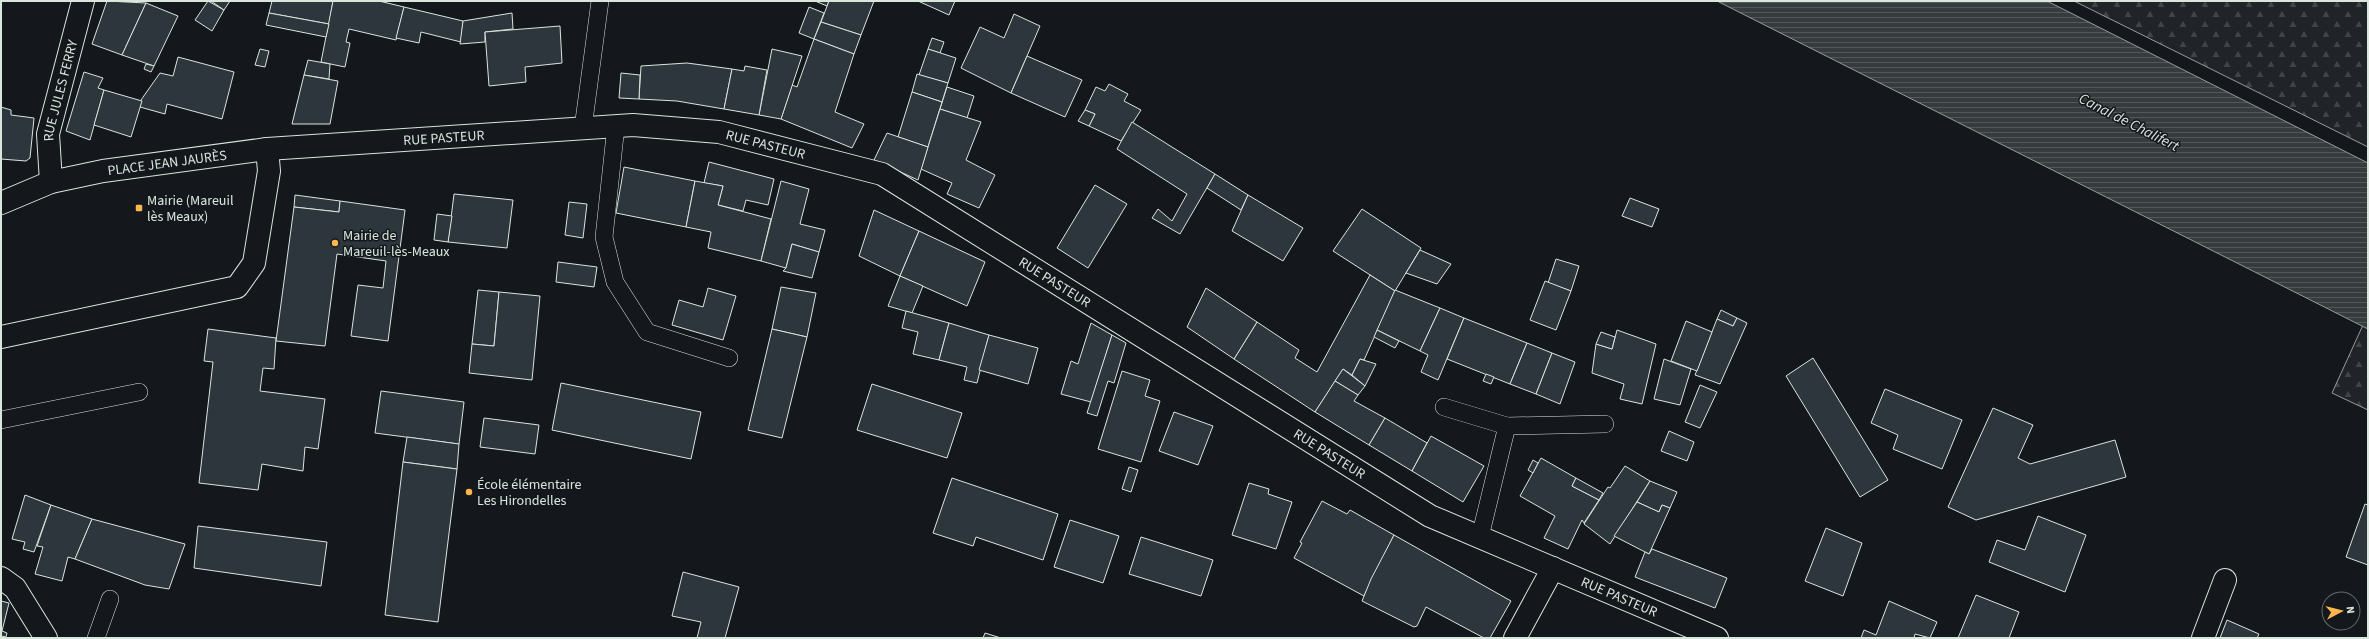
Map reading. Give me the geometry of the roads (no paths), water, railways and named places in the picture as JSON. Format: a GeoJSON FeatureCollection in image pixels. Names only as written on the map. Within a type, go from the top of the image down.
{"type":"FeatureCollection","features":[{"type":"Feature","properties":{"kind":"street","name":"RUE JULES FERRY"},"geometry":{"type":"LineString","coordinates":[[51,182],[48,134],[83,1]]}},
{"type":"Feature","properties":{"kind":"street","name":"RUE PASTEUR"},"geometry":{"type":"LineString","coordinates":[[337,145],[633,125],[719,132],[882,174],[1430,516],[1717,638]]}},
{"type":"Feature","properties":{"kind":"street","name":"PLACE JEAN JAURÈS"},"geometry":{"type":"LineString","coordinates":[[1,203],[51,182],[103,171],[267,149],[337,145]]}},
{"type":"Feature","properties":{"kind":"street"},"geometry":{"type":"LineString","coordinates":[[1,337],[237,286],[254,263],[269,171],[267,149]]}},
{"type":"Feature","properties":{"kind":"street"},"geometry":{"type":"LineString","coordinates":[[1515,638],[1552,568]]}},
{"type":"Feature","properties":{"kind":"street"},"geometry":{"type":"LineString","coordinates":[[1,578],[15,588],[46,638]]}},
{"type":"Feature","properties":{"kind":"street"},"geometry":{"type":"LineString","coordinates":[[2203,638],[2225,580]]}},
{"type":"Feature","properties":{"kind":"lane"},"geometry":{"type":"LineString","coordinates":[[583,128],[600,1]]}},
{"type":"Feature","properties":{"kind":"lane"},"geometry":{"type":"LineString","coordinates":[[616,126],[604,237],[615,282],[647,332],[730,358]]}},
{"type":"Feature","properties":{"kind":"lane"},"geometry":{"type":"LineString","coordinates":[[1,420],[139,392]]}},
{"type":"Feature","properties":{"kind":"lane"},"geometry":{"type":"LineString","coordinates":[[1444,407],[1507,426],[1605,424]]}},
{"type":"Feature","properties":{"kind":"lane"},"geometry":{"type":"LineString","coordinates":[[1480,537],[1507,426]]}},
{"type":"Feature","properties":{"kind":"lane"},"geometry":{"type":"LineString","coordinates":[[96,638],[110,599]]}},
{"type":"Feature","properties":{"kind":"water","name":"Canal de Chalifert"},"geometry":{"type":"Polygon","coordinates":[[[1717,1],[2047,1],[2368,163],[2368,329],[1717,1]]]}},
{"type":"Feature","properties":{"kind":"place","name":"Mairie (Mareuil lès Meaux)"},"geometry":{"type":"Point","coordinates":[139,208]}},
{"type":"Feature","properties":{"kind":"place","name":"Mairie de Mareuil-lès-Meaux"},"geometry":{"type":"Point","coordinates":[335,243]}},
{"type":"Feature","properties":{"kind":"place","name":"École élémentaire Les Hirondelles"},"geometry":{"type":"Point","coordinates":[469,492]}}]}
